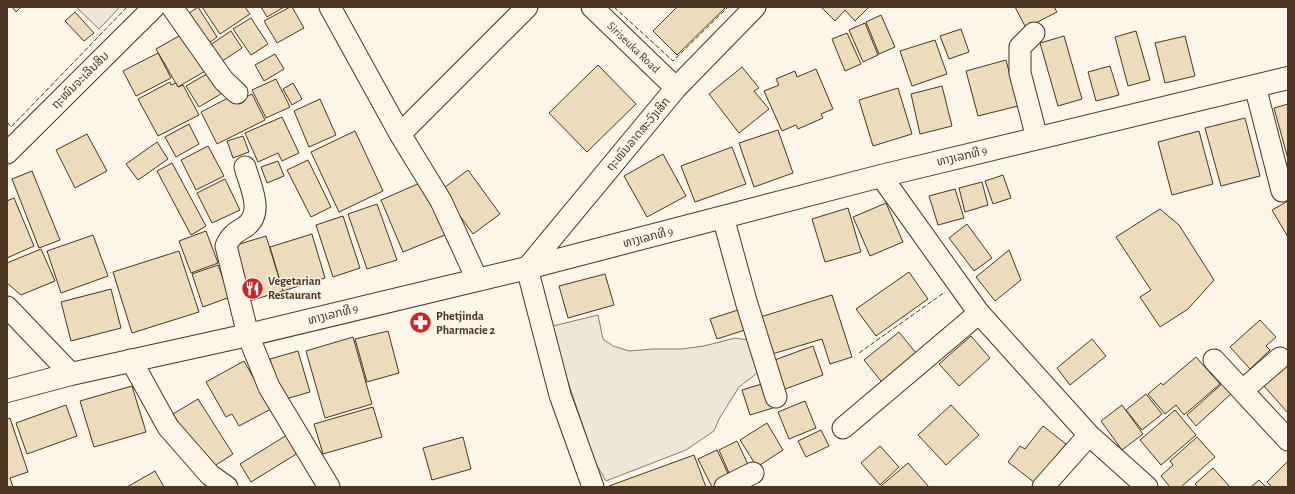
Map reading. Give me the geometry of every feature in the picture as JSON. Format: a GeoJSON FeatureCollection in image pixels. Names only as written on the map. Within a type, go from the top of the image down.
{"type":"FeatureCollection","features":[{"type":"Feature","properties":{"kind":"main road","name":"ທາງເລກທີ 9"},"geometry":{"type":"LineString","coordinates":[[7,390],[131,360],[248,335],[527,268],[881,176],[1288,78]]}},
{"type":"Feature","properties":{"kind":"street","name":"ຖະໜົນຈະເລີນສິນ"},"geometry":{"type":"LineString","coordinates":[[7,153],[154,7]]}},
{"type":"Feature","properties":{"kind":"street"},"geometry":{"type":"LineString","coordinates":[[172,7],[224,81],[237,93]]}},
{"type":"Feature","properties":{"kind":"street"},"geometry":{"type":"LineString","coordinates":[[330,7],[400,134],[441,201],[477,279]]}},
{"type":"Feature","properties":{"kind":"street"},"geometry":{"type":"LineString","coordinates":[[400,134],[527,7]]}},
{"type":"Feature","properties":{"kind":"street","name":"Siriseuka Road"},"geometry":{"type":"LineString","coordinates":[[592,7],[676,88]]}},
{"type":"Feature","properties":{"kind":"street","name":"ຖະໜົນລາດສະວົງເສິກ"},"geometry":{"type":"LineString","coordinates":[[527,268],[676,88],[755,7]]}},
{"type":"Feature","properties":{"kind":"street"},"geometry":{"type":"LineString","coordinates":[[1034,33],[1020,47],[1020,73],[1037,138]]}},
{"type":"Feature","properties":{"kind":"street"},"geometry":{"type":"LineString","coordinates":[[1255,86],[1282,191]]}},
{"type":"Feature","properties":{"kind":"street"},"geometry":{"type":"LineString","coordinates":[[245,167],[256,208],[251,222],[236,231],[229,238],[226,246],[248,335],[269,387],[329,487]]}},
{"type":"Feature","properties":{"kind":"street"},"geometry":{"type":"LineString","coordinates":[[881,176],[979,312],[1089,434],[1146,487]]}},
{"type":"Feature","properties":{"kind":"street"},"geometry":{"type":"LineString","coordinates":[[723,218],[746,301],[776,397]]}},
{"type":"Feature","properties":{"kind":"street"},"geometry":{"type":"LineString","coordinates":[[527,268],[560,394],[593,487]]}},
{"type":"Feature","properties":{"kind":"street"},"geometry":{"type":"LineString","coordinates":[[7,307],[71,374]]}},
{"type":"Feature","properties":{"kind":"street"},"geometry":{"type":"LineString","coordinates":[[843,428],[979,312]]}},
{"type":"Feature","properties":{"kind":"street"},"geometry":{"type":"LineString","coordinates":[[1242,390],[1280,358]]}},
{"type":"Feature","properties":{"kind":"street"},"geometry":{"type":"LineString","coordinates":[[131,360],[168,427],[210,474],[227,487]]}},
{"type":"Feature","properties":{"kind":"street"},"geometry":{"type":"LineString","coordinates":[[1214,360],[1288,440]]}},
{"type":"Feature","properties":{"kind":"street"},"geometry":{"type":"LineString","coordinates":[[1043,487],[1089,434]]}},
{"type":"Feature","properties":{"kind":"street"},"geometry":{"type":"LineString","coordinates":[[725,487],[753,473]]}},
{"type":"Feature","properties":{"kind":"shaded area"},"geometry":{"type":"Polygon","coordinates":[[[76,7],[120,7],[99,29],[76,7]]]}},
{"type":"Feature","properties":{"kind":"shaded area"},"geometry":{"type":"Polygon","coordinates":[[[598,315],[603,339],[613,346],[629,351],[681,349],[704,346],[735,338],[748,340],[760,371],[739,387],[719,419],[714,431],[686,450],[606,481],[595,462],[565,373],[553,326],[598,315]]]}},
{"type":"Feature","properties":{"kind":"building"},"geometry":{"type":"Polygon","coordinates":[[[12,7],[21,7],[16,12],[12,7]]]}},
{"type":"Feature","properties":{"kind":"building"},"geometry":{"type":"Polygon","coordinates":[[[198,7],[217,37],[205,46],[185,16],[198,7]]]}},
{"type":"Feature","properties":{"kind":"building"},"geometry":{"type":"Polygon","coordinates":[[[202,7],[245,7],[250,14],[220,34],[202,7]]]}},
{"type":"Feature","properties":{"kind":"building"},"geometry":{"type":"Polygon","coordinates":[[[261,7],[284,7],[267,17],[261,7]]]}},
{"type":"Feature","properties":{"kind":"building"},"geometry":{"type":"Polygon","coordinates":[[[292,7],[304,28],[277,43],[264,21],[292,7]]]}},
{"type":"Feature","properties":{"kind":"building"},"geometry":{"type":"Polygon","coordinates":[[[677,7],[726,7],[677,55],[653,31],[677,7]]]}},
{"type":"Feature","properties":{"kind":"building"},"geometry":{"type":"Polygon","coordinates":[[[821,7],[869,7],[855,21],[845,10],[835,21],[821,7]]]}},
{"type":"Feature","properties":{"kind":"building"},"geometry":{"type":"Polygon","coordinates":[[[1015,7],[1054,7],[1057,12],[1026,28],[1015,7]]]}},
{"type":"Feature","properties":{"kind":"building"},"geometry":{"type":"Polygon","coordinates":[[[75,12],[94,33],[84,41],[65,21],[75,12]]]}},
{"type":"Feature","properties":{"kind":"building"},"geometry":{"type":"Polygon","coordinates":[[[881,15],[895,47],[879,54],[866,22],[881,15]]]}},
{"type":"Feature","properties":{"kind":"building"},"geometry":{"type":"Polygon","coordinates":[[[251,18],[268,44],[251,55],[233,29],[251,18]]]}},
{"type":"Feature","properties":{"kind":"building"},"geometry":{"type":"Polygon","coordinates":[[[865,23],[878,55],[863,62],[849,30],[865,23]]]}},
{"type":"Feature","properties":{"kind":"building"},"geometry":{"type":"Polygon","coordinates":[[[961,29],[969,52],[949,59],[940,36],[961,29]]]}},
{"type":"Feature","properties":{"kind":"building"},"geometry":{"type":"Polygon","coordinates":[[[231,31],[242,48],[221,62],[210,45],[231,31]]]}},
{"type":"Feature","properties":{"kind":"building"},"geometry":{"type":"Polygon","coordinates":[[[1136,31],[1150,80],[1128,86],[1115,37],[1136,31]]]}},
{"type":"Feature","properties":{"kind":"building"},"geometry":{"type":"Polygon","coordinates":[[[186,32],[207,70],[178,87],[156,49],[186,32]]]}},
{"type":"Feature","properties":{"kind":"building"},"geometry":{"type":"Polygon","coordinates":[[[847,33],[861,64],[845,71],[832,39],[847,33]]]}},
{"type":"Feature","properties":{"kind":"building"},"geometry":{"type":"Polygon","coordinates":[[[1064,36],[1082,99],[1058,106],[1040,43],[1064,36]]]}},
{"type":"Feature","properties":{"kind":"building"},"geometry":{"type":"Polygon","coordinates":[[[1185,36],[1195,76],[1165,83],[1155,43],[1185,36]]]}},
{"type":"Feature","properties":{"kind":"building"},"geometry":{"type":"Polygon","coordinates":[[[935,40],[947,74],[912,86],[900,51],[935,40]]]}},
{"type":"Feature","properties":{"kind":"building"},"geometry":{"type":"Polygon","coordinates":[[[158,53],[171,78],[136,96],[123,71],[158,53]]]}},
{"type":"Feature","properties":{"kind":"building"},"geometry":{"type":"Polygon","coordinates":[[[275,54],[284,69],[264,81],[255,65],[275,54]]]}},
{"type":"Feature","properties":{"kind":"building"},"geometry":{"type":"Polygon","coordinates":[[[1006,60],[1018,106],[978,116],[966,71],[1006,60]]]}},
{"type":"Feature","properties":{"kind":"building"},"geometry":{"type":"Polygon","coordinates":[[[598,65],[636,104],[587,152],[549,113],[598,65]]]}},
{"type":"Feature","properties":{"kind":"building"},"geometry":{"type":"Polygon","coordinates":[[[1110,66],[1119,95],[1096,101],[1088,72],[1110,66]]]}},
{"type":"Feature","properties":{"kind":"building"},"geometry":{"type":"Polygon","coordinates":[[[742,67],[759,88],[754,91],[769,109],[739,133],[709,94],[742,67]]]}},
{"type":"Feature","properties":{"kind":"building"},"geometry":{"type":"Polygon","coordinates":[[[816,69],[833,109],[821,114],[823,118],[798,129],[796,125],[782,131],[764,91],[779,85],[776,79],[795,71],[797,77],[816,69]]]}},
{"type":"Feature","properties":{"kind":"building"},"geometry":{"type":"Polygon","coordinates":[[[212,71],[224,92],[199,107],[186,86],[212,71]]]}},
{"type":"Feature","properties":{"kind":"building"},"geometry":{"type":"Polygon","coordinates":[[[276,79],[290,107],[266,118],[252,90],[276,79]]]}},
{"type":"Feature","properties":{"kind":"building"},"geometry":{"type":"Polygon","coordinates":[[[170,82],[171,85],[176,83],[178,87],[183,85],[199,115],[158,136],[138,99],[170,82]]]}},
{"type":"Feature","properties":{"kind":"building"},"geometry":{"type":"Polygon","coordinates":[[[293,83],[302,99],[292,105],[283,89],[293,83]]]}},
{"type":"Feature","properties":{"kind":"building"},"geometry":{"type":"Polygon","coordinates":[[[942,86],[952,126],[920,134],[911,94],[942,86]]]}},
{"type":"Feature","properties":{"kind":"building"},"geometry":{"type":"Polygon","coordinates":[[[898,88],[912,134],[873,146],[859,100],[898,88]]]}},
{"type":"Feature","properties":{"kind":"building"},"geometry":{"type":"Polygon","coordinates":[[[252,94],[265,120],[217,144],[201,112],[230,97],[234,103],[252,94]]]}},
{"type":"Feature","properties":{"kind":"building"},"geometry":{"type":"Polygon","coordinates":[[[320,99],[336,135],[309,147],[294,111],[320,99]]]}},
{"type":"Feature","properties":{"kind":"building"},"geometry":{"type":"Polygon","coordinates":[[[1288,104],[1288,159],[1274,108],[1288,104]]]}},
{"type":"Feature","properties":{"kind":"building"},"geometry":{"type":"Polygon","coordinates":[[[282,117],[299,153],[282,161],[278,153],[258,162],[245,133],[282,117]]]}},
{"type":"Feature","properties":{"kind":"building"},"geometry":{"type":"Polygon","coordinates":[[[1245,118],[1260,176],[1221,186],[1205,128],[1245,118]]]}},
{"type":"Feature","properties":{"kind":"building"},"geometry":{"type":"Polygon","coordinates":[[[189,124],[199,144],[176,157],[165,137],[189,124]]]}},
{"type":"Feature","properties":{"kind":"building"},"geometry":{"type":"Polygon","coordinates":[[[778,130],[793,173],[754,187],[739,143],[778,130]]]}},
{"type":"Feature","properties":{"kind":"building"},"geometry":{"type":"Polygon","coordinates":[[[355,131],[383,191],[339,212],[311,152],[355,131]]]}},
{"type":"Feature","properties":{"kind":"building"},"geometry":{"type":"Polygon","coordinates":[[[1199,131],[1213,184],[1172,195],[1158,142],[1199,131]]]}},
{"type":"Feature","properties":{"kind":"building"},"geometry":{"type":"Polygon","coordinates":[[[87,134],[107,171],[75,188],[56,150],[87,134]]]}},
{"type":"Feature","properties":{"kind":"building"},"geometry":{"type":"Polygon","coordinates":[[[243,136],[249,152],[233,158],[227,141],[243,136]]]}},
{"type":"Feature","properties":{"kind":"building"},"geometry":{"type":"Polygon","coordinates":[[[157,142],[168,159],[138,180],[126,164],[157,142]]]}},
{"type":"Feature","properties":{"kind":"building"},"geometry":{"type":"Polygon","coordinates":[[[208,146],[224,176],[196,190],[181,160],[208,146]]]}},
{"type":"Feature","properties":{"kind":"building"},"geometry":{"type":"Polygon","coordinates":[[[732,147],[746,184],[695,202],[681,166],[732,147]]]}},
{"type":"Feature","properties":{"kind":"building"},"geometry":{"type":"Polygon","coordinates":[[[663,154],[686,196],[647,217],[624,176],[663,154]]]}},
{"type":"Feature","properties":{"kind":"building"},"geometry":{"type":"Polygon","coordinates":[[[308,160],[331,207],[311,217],[287,170],[308,160]]]}},
{"type":"Feature","properties":{"kind":"building"},"geometry":{"type":"Polygon","coordinates":[[[278,161],[284,176],[267,183],[261,167],[278,161]]]}},
{"type":"Feature","properties":{"kind":"building"},"geometry":{"type":"Polygon","coordinates":[[[172,163],[206,226],[191,235],[157,171],[172,163]]]}},
{"type":"Feature","properties":{"kind":"building"},"geometry":{"type":"Polygon","coordinates":[[[468,170],[500,214],[473,234],[441,190],[468,170]]]}},
{"type":"Feature","properties":{"kind":"building"},"geometry":{"type":"Polygon","coordinates":[[[32,171],[60,240],[39,248],[12,179],[32,171]]]}},
{"type":"Feature","properties":{"kind":"building"},"geometry":{"type":"Polygon","coordinates":[[[1003,175],[1011,198],[993,204],[985,181],[1003,175]]]}},
{"type":"Feature","properties":{"kind":"building"},"geometry":{"type":"Polygon","coordinates":[[[225,179],[240,210],[212,223],[197,193],[225,179]]]}},
{"type":"Feature","properties":{"kind":"building"},"geometry":{"type":"Polygon","coordinates":[[[422,182],[445,235],[403,252],[381,200],[422,182]]]}},
{"type":"Feature","properties":{"kind":"building"},"geometry":{"type":"Polygon","coordinates":[[[982,182],[988,205],[965,212],[959,188],[982,182]]]}},
{"type":"Feature","properties":{"kind":"building"},"geometry":{"type":"Polygon","coordinates":[[[955,189],[964,218],[938,225],[929,196],[955,189]]]}},
{"type":"Feature","properties":{"kind":"building"},"geometry":{"type":"Polygon","coordinates":[[[14,198],[34,246],[7,258],[7,201],[14,198]]]}},
{"type":"Feature","properties":{"kind":"building"},"geometry":{"type":"Polygon","coordinates":[[[1288,201],[1288,237],[1272,210],[1288,201]]]}},
{"type":"Feature","properties":{"kind":"building"},"geometry":{"type":"Polygon","coordinates":[[[886,203],[903,242],[870,256],[853,217],[886,203]]]}},
{"type":"Feature","properties":{"kind":"building"},"geometry":{"type":"Polygon","coordinates":[[[377,204],[397,260],[367,269],[348,214],[377,204]]]}},
{"type":"Feature","properties":{"kind":"building"},"geometry":{"type":"Polygon","coordinates":[[[848,208],[861,252],[825,262],[812,219],[848,208]]]}},
{"type":"Feature","properties":{"kind":"building"},"geometry":{"type":"Polygon","coordinates":[[[1160,209],[1179,225],[1214,280],[1188,309],[1160,327],[1140,297],[1151,290],[1116,237],[1160,209]]]}},
{"type":"Feature","properties":{"kind":"building"},"geometry":{"type":"Polygon","coordinates":[[[343,216],[360,268],[333,277],[316,225],[343,216]]]}},
{"type":"Feature","properties":{"kind":"building"},"geometry":{"type":"Polygon","coordinates":[[[967,224],[992,258],[974,271],[949,238],[967,224]]]}},
{"type":"Feature","properties":{"kind":"building"},"geometry":{"type":"Polygon","coordinates":[[[206,231],[218,263],[191,273],[179,241],[206,231]]]}},
{"type":"Feature","properties":{"kind":"building"},"geometry":{"type":"Polygon","coordinates":[[[312,234],[325,278],[283,291],[270,247],[312,234]]]}},
{"type":"Feature","properties":{"kind":"building"},"geometry":{"type":"Polygon","coordinates":[[[93,235],[108,276],[61,293],[47,251],[93,235]]]}},
{"type":"Feature","properties":{"kind":"building"},"geometry":{"type":"Polygon","coordinates":[[[266,236],[283,291],[249,301],[233,246],[266,236]]]}},
{"type":"Feature","properties":{"kind":"building"},"geometry":{"type":"Polygon","coordinates":[[[41,249],[55,281],[21,295],[7,283],[7,263],[41,249]]]}},
{"type":"Feature","properties":{"kind":"building"},"geometry":{"type":"Polygon","coordinates":[[[1009,250],[1021,280],[995,301],[976,277],[1009,250]]]}},
{"type":"Feature","properties":{"kind":"building"},"geometry":{"type":"Polygon","coordinates":[[[179,251],[199,312],[132,333],[113,272],[179,251]]]}},
{"type":"Feature","properties":{"kind":"building"},"geometry":{"type":"Polygon","coordinates":[[[218,265],[230,297],[203,307],[192,274],[218,265]]]}},
{"type":"Feature","properties":{"kind":"building"},"geometry":{"type":"Polygon","coordinates":[[[909,272],[928,299],[876,336],[856,309],[909,272]]]}},
{"type":"Feature","properties":{"kind":"building"},"geometry":{"type":"Polygon","coordinates":[[[605,274],[614,305],[568,318],[559,286],[605,274]]]}},
{"type":"Feature","properties":{"kind":"building"},"geometry":{"type":"Polygon","coordinates":[[[111,289],[121,328],[71,341],[61,302],[111,289]]]}},
{"type":"Feature","properties":{"kind":"building"},"geometry":{"type":"Polygon","coordinates":[[[832,295],[852,357],[830,364],[822,339],[769,355],[757,318],[832,295]]]}},
{"type":"Feature","properties":{"kind":"building"},"geometry":{"type":"Polygon","coordinates":[[[741,309],[748,329],[717,339],[710,319],[741,309]]]}},
{"type":"Feature","properties":{"kind":"building"},"geometry":{"type":"Polygon","coordinates":[[[1260,320],[1276,337],[1266,346],[1270,350],[1250,369],[1230,347],[1260,320]]]}},
{"type":"Feature","properties":{"kind":"building"},"geometry":{"type":"Polygon","coordinates":[[[388,331],[399,373],[367,382],[355,339],[388,331]]]}},
{"type":"Feature","properties":{"kind":"building"},"geometry":{"type":"Polygon","coordinates":[[[899,332],[920,358],[885,386],[864,360],[899,332]]]}},
{"type":"Feature","properties":{"kind":"building"},"geometry":{"type":"Polygon","coordinates":[[[971,336],[990,358],[959,386],[939,364],[971,336]]]}},
{"type":"Feature","properties":{"kind":"building"},"geometry":{"type":"Polygon","coordinates":[[[353,337],[372,404],[325,418],[306,351],[353,337]]]}},
{"type":"Feature","properties":{"kind":"building"},"geometry":{"type":"Polygon","coordinates":[[[1092,339],[1106,356],[1070,385],[1057,368],[1092,339]]]}},
{"type":"Feature","properties":{"kind":"building"},"geometry":{"type":"Polygon","coordinates":[[[813,346],[823,375],[780,391],[769,362],[813,346]]]}},
{"type":"Feature","properties":{"kind":"building"},"geometry":{"type":"Polygon","coordinates":[[[298,351],[310,392],[282,400],[270,359],[298,351]]]}},
{"type":"Feature","properties":{"kind":"building"},"geometry":{"type":"Polygon","coordinates":[[[1196,357],[1220,384],[1184,415],[1176,405],[1165,414],[1148,394],[1161,383],[1163,385],[1196,357]]]}},
{"type":"Feature","properties":{"kind":"building"},"geometry":{"type":"Polygon","coordinates":[[[244,361],[271,409],[239,426],[232,414],[226,417],[206,382],[244,361]]]}},
{"type":"Feature","properties":{"kind":"building"},"geometry":{"type":"Polygon","coordinates":[[[1288,364],[1288,413],[1263,385],[1288,364]]]}},
{"type":"Feature","properties":{"kind":"building"},"geometry":{"type":"Polygon","coordinates":[[[1224,382],[1233,392],[1196,426],[1187,415],[1224,382]]]}},
{"type":"Feature","properties":{"kind":"building"},"geometry":{"type":"Polygon","coordinates":[[[765,383],[773,408],[750,415],[742,390],[765,383]]]}},
{"type":"Feature","properties":{"kind":"building"},"geometry":{"type":"Polygon","coordinates":[[[132,386],[146,432],[94,447],[80,401],[132,386]]]}},
{"type":"Feature","properties":{"kind":"building"},"geometry":{"type":"Polygon","coordinates":[[[1146,394],[1162,414],[1142,430],[1126,410],[1146,394]]]}},
{"type":"Feature","properties":{"kind":"building"},"geometry":{"type":"Polygon","coordinates":[[[198,399],[233,454],[208,470],[173,414],[198,399]]]}},
{"type":"Feature","properties":{"kind":"building"},"geometry":{"type":"Polygon","coordinates":[[[805,401],[816,428],[789,439],[778,412],[805,401]]]}},
{"type":"Feature","properties":{"kind":"building"},"geometry":{"type":"Polygon","coordinates":[[[66,405],[77,436],[27,454],[16,423],[66,405]]]}},
{"type":"Feature","properties":{"kind":"building"},"geometry":{"type":"Polygon","coordinates":[[[951,405],[979,435],[946,465],[918,435],[951,405]]]}},
{"type":"Feature","properties":{"kind":"building"},"geometry":{"type":"Polygon","coordinates":[[[1122,405],[1143,434],[1122,450],[1101,421],[1122,405]]]}},
{"type":"Feature","properties":{"kind":"building"},"geometry":{"type":"Polygon","coordinates":[[[373,407],[382,437],[323,454],[314,424],[373,407]]]}},
{"type":"Feature","properties":{"kind":"building"},"geometry":{"type":"Polygon","coordinates":[[[1175,410],[1196,435],[1161,465],[1140,440],[1175,410]]]}},
{"type":"Feature","properties":{"kind":"building"},"geometry":{"type":"Polygon","coordinates":[[[10,418],[28,472],[10,478],[13,487],[7,487],[7,419],[10,418]]]}},
{"type":"Feature","properties":{"kind":"building"},"geometry":{"type":"Polygon","coordinates":[[[767,423],[783,450],[757,467],[740,440],[767,423]]]}},
{"type":"Feature","properties":{"kind":"building"},"geometry":{"type":"Polygon","coordinates":[[[1043,426],[1066,444],[1035,483],[1008,462],[1020,446],[1025,449],[1043,426]]]}},
{"type":"Feature","properties":{"kind":"building"},"geometry":{"type":"Polygon","coordinates":[[[821,430],[829,446],[806,457],[798,441],[821,430]]]}},
{"type":"Feature","properties":{"kind":"building"},"geometry":{"type":"Polygon","coordinates":[[[287,435],[298,453],[251,482],[240,464],[287,435]]]}},
{"type":"Feature","properties":{"kind":"building"},"geometry":{"type":"Polygon","coordinates":[[[463,437],[471,469],[432,480],[423,448],[463,437]]]}},
{"type":"Feature","properties":{"kind":"building"},"geometry":{"type":"Polygon","coordinates":[[[1197,437],[1215,457],[1181,487],[1170,487],[1161,476],[1173,465],[1170,461],[1197,437]]]}},
{"type":"Feature","properties":{"kind":"building"},"geometry":{"type":"Polygon","coordinates":[[[737,441],[751,471],[732,480],[719,450],[737,441]]]}},
{"type":"Feature","properties":{"kind":"building"},"geometry":{"type":"Polygon","coordinates":[[[880,446],[899,467],[880,485],[861,463],[880,446]]]}},
{"type":"Feature","properties":{"kind":"building"},"geometry":{"type":"Polygon","coordinates":[[[717,450],[731,480],[716,487],[712,487],[698,459],[717,450]]]}},
{"type":"Feature","properties":{"kind":"building"},"geometry":{"type":"Polygon","coordinates":[[[694,455],[706,487],[609,487],[609,486],[694,455]]]}},
{"type":"Feature","properties":{"kind":"building"},"geometry":{"type":"Polygon","coordinates":[[[1288,461],[1288,487],[1272,487],[1267,482],[1288,461]]]}},
{"type":"Feature","properties":{"kind":"building"},"geometry":{"type":"Polygon","coordinates":[[[908,463],[929,487],[881,486],[908,463]]]}},
{"type":"Feature","properties":{"kind":"building"},"geometry":{"type":"Polygon","coordinates":[[[1213,468],[1230,487],[1198,487],[1195,484],[1213,468]]]}},
{"type":"Feature","properties":{"kind":"building"},"geometry":{"type":"Polygon","coordinates":[[[155,471],[164,487],[127,487],[155,471]]]}},
{"type":"Feature","properties":{"kind":"building"},"geometry":{"type":"Polygon","coordinates":[[[1259,480],[1266,487],[1251,487],[1259,480]]]}},
{"type":"Feature","properties":{"kind":"fence"},"geometry":{"type":"LineString","coordinates":[[7,122],[11,127],[127,7]]}},
{"type":"Feature","properties":{"kind":"fence"},"geometry":{"type":"LineString","coordinates":[[614,7],[673,61],[728,7]]}},
{"type":"Feature","properties":{"kind":"fence"},"geometry":{"type":"LineString","coordinates":[[859,353],[945,292]]}},
{"type":"Feature","properties":{"kind":"place","name":"Vegetarian Restaurant"},"geometry":{"type":"Point","coordinates":[253,288]}},
{"type":"Feature","properties":{"kind":"place","name":"Phetjinda Pharmacie 2"},"geometry":{"type":"Point","coordinates":[420,323]}}]}
